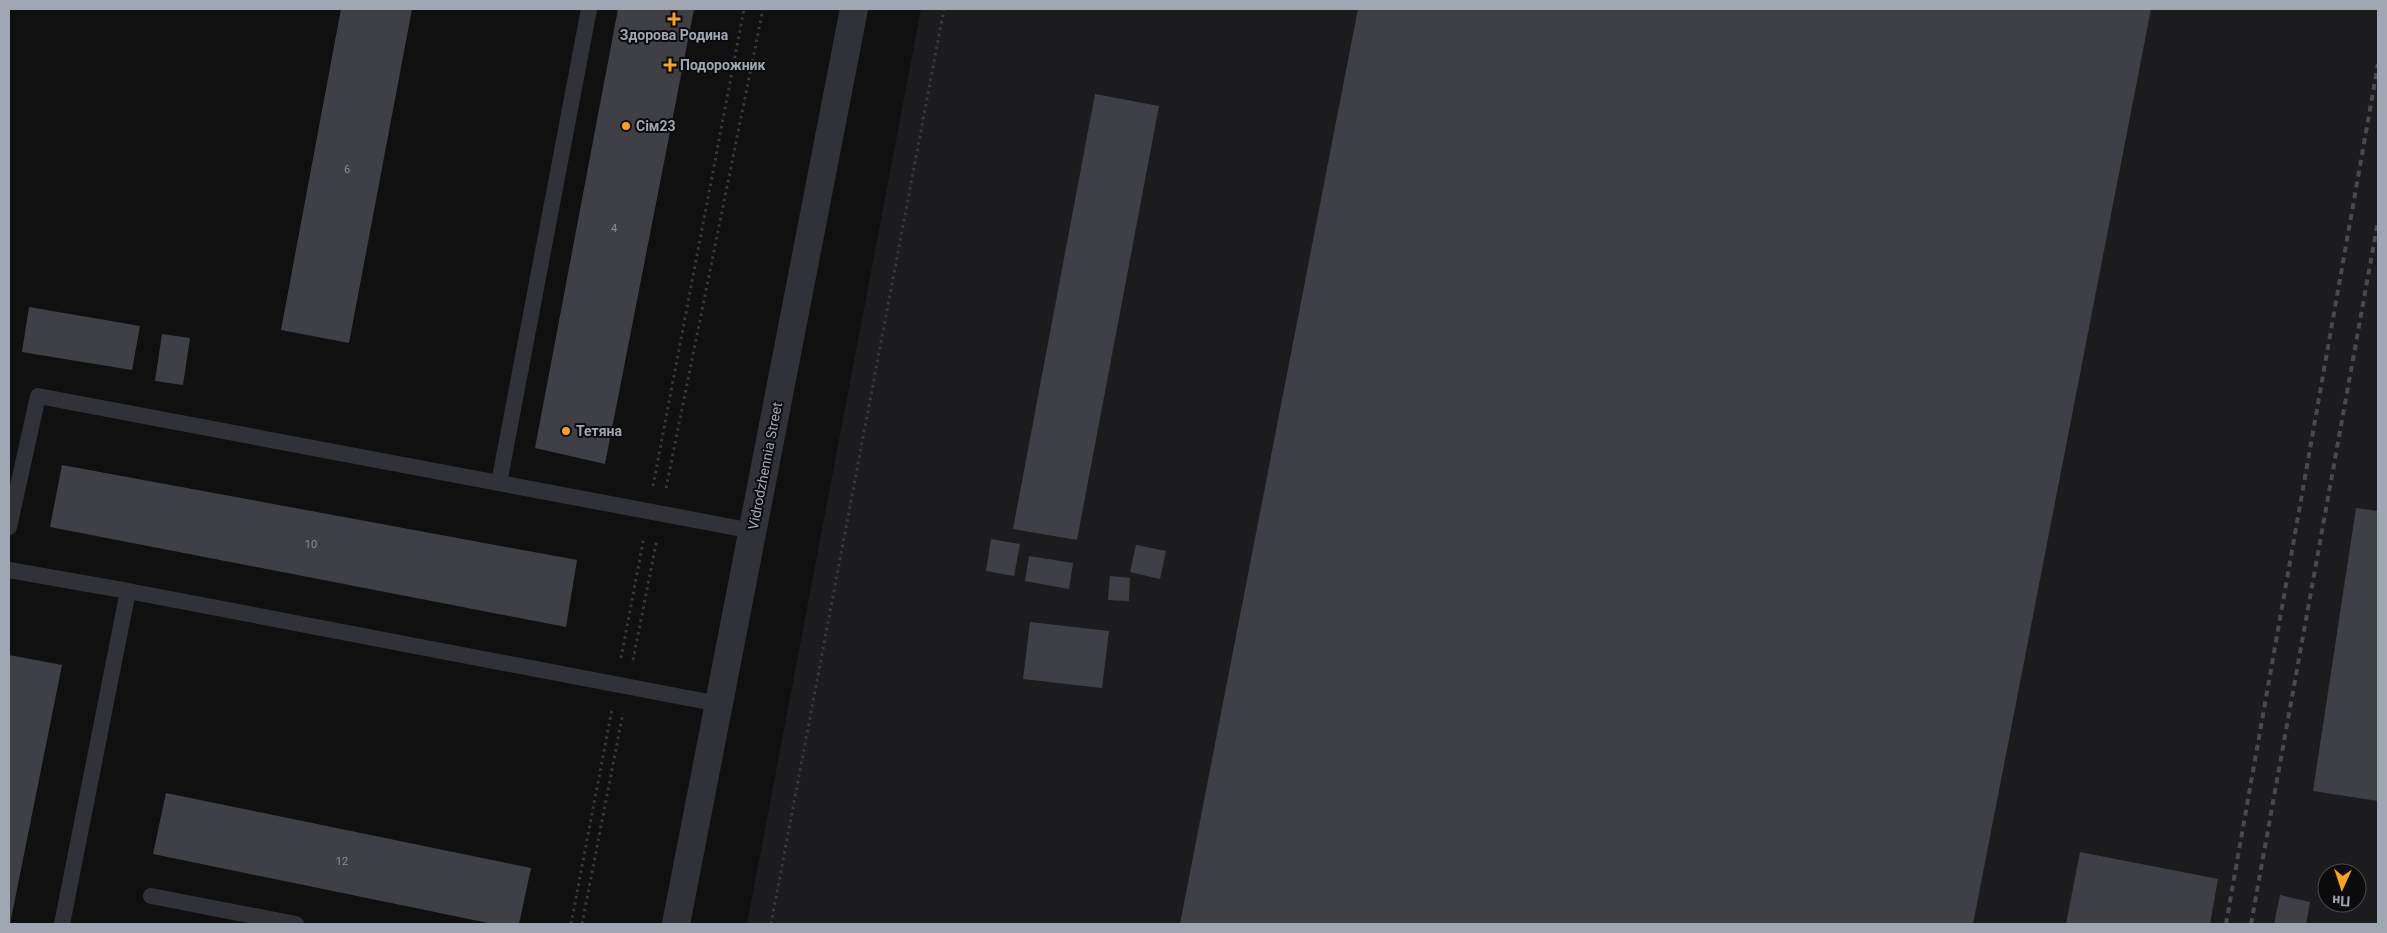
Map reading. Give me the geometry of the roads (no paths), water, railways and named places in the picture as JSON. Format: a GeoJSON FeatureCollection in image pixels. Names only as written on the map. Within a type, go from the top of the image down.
{"type":"FeatureCollection","features":[{"type":"Feature","properties":{"kind":"street","name":"Vidrodzhennia Street"},"geometry":{"type":"LineString","coordinates":[[676,924],[854,9]]}},
{"type":"Feature","properties":{"kind":"lane"},"geometry":{"type":"LineString","coordinates":[[499,483],[589,9]]}},
{"type":"Feature","properties":{"kind":"lane"},"geometry":{"type":"LineString","coordinates":[[9,527],[38,396],[753,531]]}},
{"type":"Feature","properties":{"kind":"lane"},"geometry":{"type":"LineString","coordinates":[[9,570],[719,704]]}},
{"type":"Feature","properties":{"kind":"lane"},"geometry":{"type":"LineString","coordinates":[[62,924],[128,592]]}},
{"type":"Feature","properties":{"kind":"lane"},"geometry":{"type":"LineString","coordinates":[[151,896],[296,924]]}},
{"type":"Feature","properties":{"kind":"railway"},"geometry":{"type":"LineString","coordinates":[[2226,924],[2378,64]]}},
{"type":"Feature","properties":{"kind":"railway"},"geometry":{"type":"LineString","coordinates":[[2251,924],[2378,221]]}},
{"type":"Feature","properties":{"kind":"place","name":"Здорова Родина"},"geometry":{"type":"Point","coordinates":[674,19]}},
{"type":"Feature","properties":{"kind":"place","name":"Подорожник"},"geometry":{"type":"Point","coordinates":[670,65]}},
{"type":"Feature","properties":{"kind":"place","name":"Сім23"},"geometry":{"type":"Point","coordinates":[626,126]}},
{"type":"Feature","properties":{"kind":"place","name":"Тетяна"},"geometry":{"type":"Point","coordinates":[566,431]}}]}
